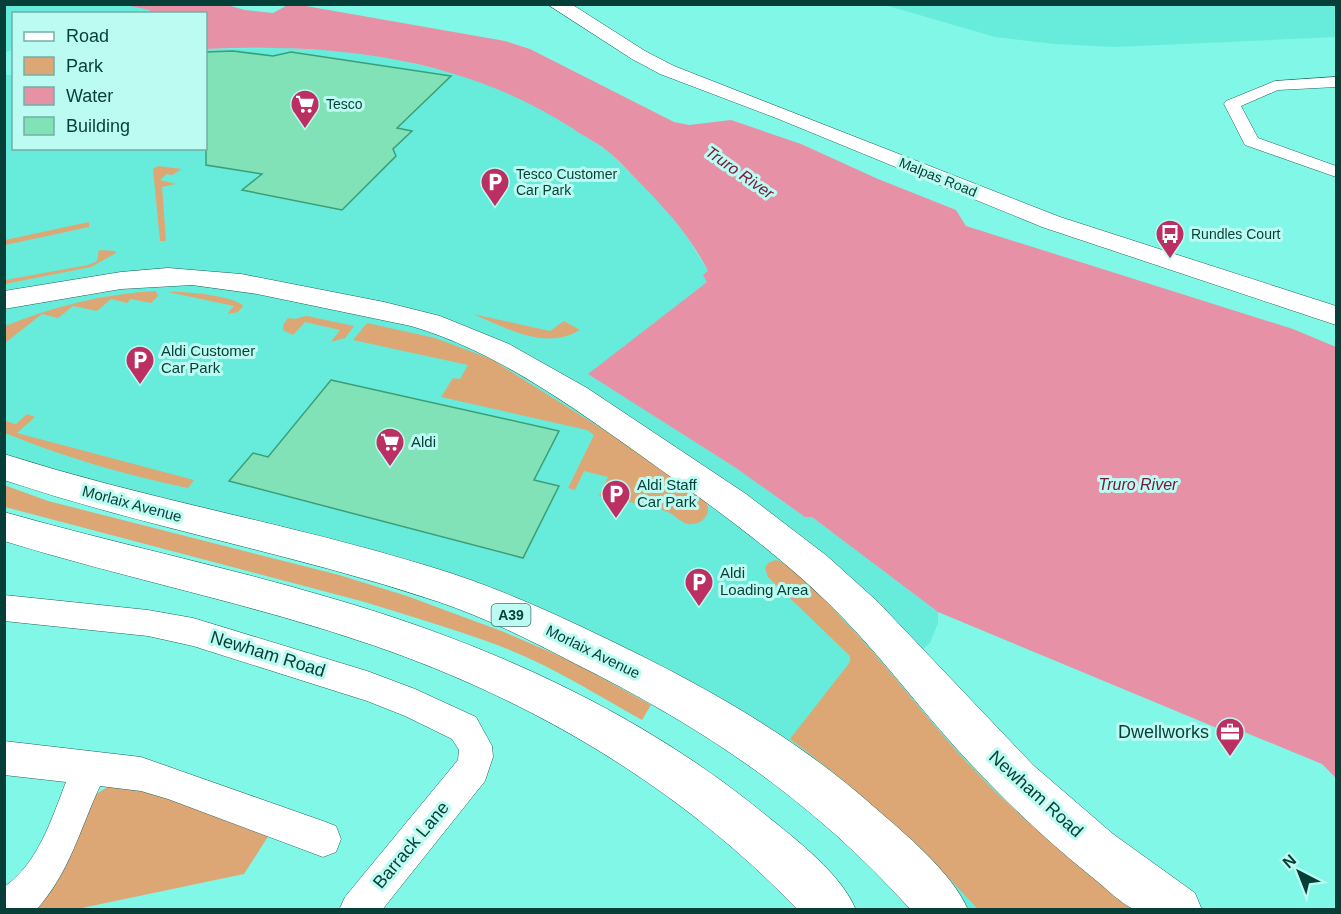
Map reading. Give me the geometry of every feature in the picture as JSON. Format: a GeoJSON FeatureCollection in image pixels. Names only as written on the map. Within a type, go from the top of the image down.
{"type":"FeatureCollection","features":[{"type":"Feature","properties":{"kind":"main road","name":"Malpas Road"},"geometry":{"type":"LineString","coordinates":[[555,4],[576,14],[649,62],[667,70],[1051,222],[1336,316]]}},
{"type":"Feature","properties":{"kind":"main road","name":"Newham Road"},"geometry":{"type":"LineString","coordinates":[[61,292],[150,278],[187,277],[226,280],[404,316],[443,327],[479,341],[541,374],[730,501],[837,588],[1013,776],[1108,858],[1178,909]]}},
{"type":"Feature","properties":{"kind":"main road"},"geometry":{"type":"LineString","coordinates":[[4,300],[61,292]]}},
{"type":"Feature","properties":{"kind":"main road"},"geometry":{"type":"LineString","coordinates":[[4,309],[61,292]]}},
{"type":"Feature","properties":{"kind":"main road","name":"Morlaix Avenue"},"geometry":{"type":"LineString","coordinates":[[4,467],[149,510],[302,546],[428,582],[538,625],[657,683],[719,719],[784,762],[851,816],[944,909]]}},
{"type":"Feature","properties":{"kind":"main road"},"geometry":{"type":"LineString","coordinates":[[4,526],[71,547],[336,616],[486,672],[598,728],[670,771],[731,816],[797,873],[832,909]]}},
{"type":"Feature","properties":{"kind":"street"},"geometry":{"type":"LineString","coordinates":[[1336,82],[1275,86],[1232,104],[1251,141],[1336,172]]}},
{"type":"Feature","properties":{"kind":"street","name":"Newham Road"},"geometry":{"type":"LineString","coordinates":[[4,608],[148,623],[193,632],[367,686],[415,704],[464,728],[471,736],[476,757],[465,780]]}},
{"type":"Feature","properties":{"kind":"street"},"geometry":{"type":"LineString","coordinates":[[4,758],[141,774],[323,839]]}},
{"type":"Feature","properties":{"kind":"street"},"geometry":{"type":"LineString","coordinates":[[4,909],[31,891],[45,873],[90,769]]}},
{"type":"Feature","properties":{"kind":"street","name":"Barrack Lane"},"geometry":{"type":"LineString","coordinates":[[358,909],[465,780]]}},
{"type":"Feature","properties":{"kind":"shaded area"},"geometry":{"type":"Polygon","coordinates":[[[126,4],[150,12],[12,12],[12,50],[5,52],[5,5],[126,4]]]}},
{"type":"Feature","properties":{"kind":"shaded area"},"geometry":{"type":"Polygon","coordinates":[[[885,5],[1336,5],[1336,37],[1115,47],[1055,44],[995,37],[885,5]]]}},
{"type":"Feature","properties":{"kind":"shaded area"},"geometry":{"type":"Polygon","coordinates":[[[284,48],[344,51],[451,72],[501,89],[548,112],[606,150],[664,207],[687,237],[708,271],[707,282],[589,374],[736,468],[805,517],[812,517],[938,612],[938,623],[930,643],[908,662],[1178,909],[944,909],[851,816],[538,625],[5,467],[5,75],[12,75],[12,150],[207,150],[207,49],[284,48]]]}},
{"type":"Feature","properties":{"kind":"green space"},"geometry":{"type":"Polygon","coordinates":[[[158,166],[182,169],[172,175],[167,174],[160,180],[176,184],[162,187],[166,241],[160,241],[153,169],[158,166]]]}},
{"type":"Feature","properties":{"kind":"green space"},"geometry":{"type":"Polygon","coordinates":[[[89,222],[89,227],[5,245],[5,240],[89,222]]]}},
{"type":"Feature","properties":{"kind":"green space"},"geometry":{"type":"Polygon","coordinates":[[[99,250],[116,253],[91,267],[5,284],[5,280],[88,265],[97,261],[99,250]]]}},
{"type":"Feature","properties":{"kind":"green space"},"geometry":{"type":"Polygon","coordinates":[[[156,291],[158,296],[151,303],[131,299],[127,303],[111,299],[97,311],[73,306],[58,318],[42,314],[5,343],[5,326],[42,313],[98,298],[156,291]]]}},
{"type":"Feature","properties":{"kind":"green space"},"geometry":{"type":"Polygon","coordinates":[[[168,292],[220,297],[238,302],[243,306],[238,312],[227,314],[234,306],[168,292]]]}},
{"type":"Feature","properties":{"kind":"green space"},"geometry":{"type":"Polygon","coordinates":[[[473,314],[550,331],[564,321],[580,330],[566,336],[539,338],[512,331],[473,314]]]}},
{"type":"Feature","properties":{"kind":"green space"},"geometry":{"type":"Polygon","coordinates":[[[306,316],[354,326],[345,338],[331,342],[340,330],[305,322],[293,335],[283,330],[283,325],[288,318],[306,316]]]}},
{"type":"Feature","properties":{"kind":"green space"},"geometry":{"type":"Polygon","coordinates":[[[367,323],[435,338],[491,359],[612,435],[705,501],[708,510],[705,518],[698,523],[688,524],[660,509],[599,496],[608,477],[584,471],[575,490],[568,488],[594,435],[587,430],[441,397],[453,378],[460,379],[468,365],[353,340],[367,323]]]}},
{"type":"Feature","properties":{"kind":"green space"},"geometry":{"type":"Polygon","coordinates":[[[27,414],[35,417],[17,433],[194,480],[188,488],[141,477],[72,458],[5,433],[5,421],[16,424],[27,414]]]}},
{"type":"Feature","properties":{"kind":"green space"},"geometry":{"type":"Polygon","coordinates":[[[4,485],[48,501],[339,575],[407,596],[504,632],[571,661],[651,705],[642,720],[537,662],[465,634],[361,601],[5,507],[4,485]]]}},
{"type":"Feature","properties":{"kind":"green space"},"geometry":{"type":"Polygon","coordinates":[[[775,560],[792,569],[826,601],[950,743],[1002,798],[1058,847],[1137,909],[978,909],[888,820],[790,739],[850,662],[850,656],[768,577],[765,568],[768,563],[775,560]]]}},
{"type":"Feature","properties":{"kind":"green space"},"geometry":{"type":"Polygon","coordinates":[[[119,785],[154,794],[269,835],[244,874],[77,909],[22,910],[73,847],[95,795],[109,786],[119,785]]]}},
{"type":"Feature","properties":{"kind":"water","name":"Truro River"},"geometry":{"type":"Polygon","coordinates":[[[126,5],[227,5],[245,10],[273,13],[288,5],[300,5],[505,41],[530,49],[674,122],[689,125],[731,120],[801,144],[878,179],[956,210],[966,226],[1293,329],[1336,347],[1336,778],[1322,764],[1220,722],[1217,728],[938,612],[812,517],[805,517],[736,468],[588,374],[707,282],[703,275],[708,271],[687,236],[670,215],[620,162],[598,144],[530,104],[486,85],[442,70],[349,53],[302,49],[207,49],[207,12],[150,12],[126,5]]]}},
{"type":"Feature","properties":{"kind":"building","name":"Tesco"},"geometry":{"type":"Polygon","coordinates":[[[233,51],[273,56],[291,52],[451,76],[397,128],[412,131],[393,149],[396,156],[342,210],[242,190],[262,174],[206,165],[207,52],[233,51]]]}},
{"type":"Feature","properties":{"kind":"building","name":"Aldi"},"geometry":{"type":"Polygon","coordinates":[[[331,380],[559,431],[534,480],[559,486],[523,558],[229,481],[253,453],[268,457],[331,380]]]}},
{"type":"Feature","properties":{"kind":"place","name":"Tesco"},"geometry":{"type":"Point","coordinates":[305,130]}},
{"type":"Feature","properties":{"kind":"place","name":"Tesco Customer Car Park"},"geometry":{"type":"Point","coordinates":[495,208]}},
{"type":"Feature","properties":{"kind":"place","name":"Rundles Court"},"geometry":{"type":"Point","coordinates":[1170,260]}},
{"type":"Feature","properties":{"kind":"place","name":"Aldi Customer Car Park"},"geometry":{"type":"Point","coordinates":[140,386]}},
{"type":"Feature","properties":{"kind":"place","name":"Aldi"},"geometry":{"type":"Point","coordinates":[390,468]}},
{"type":"Feature","properties":{"kind":"place","name":"Aldi Staff Car Park"},"geometry":{"type":"Point","coordinates":[616,520]}},
{"type":"Feature","properties":{"kind":"place","name":"Aldi Loading Area"},"geometry":{"type":"Point","coordinates":[699,608]}},
{"type":"Feature","properties":{"kind":"place","name":"Dwellworks"},"geometry":{"type":"Point","coordinates":[1230,758]}}]}
